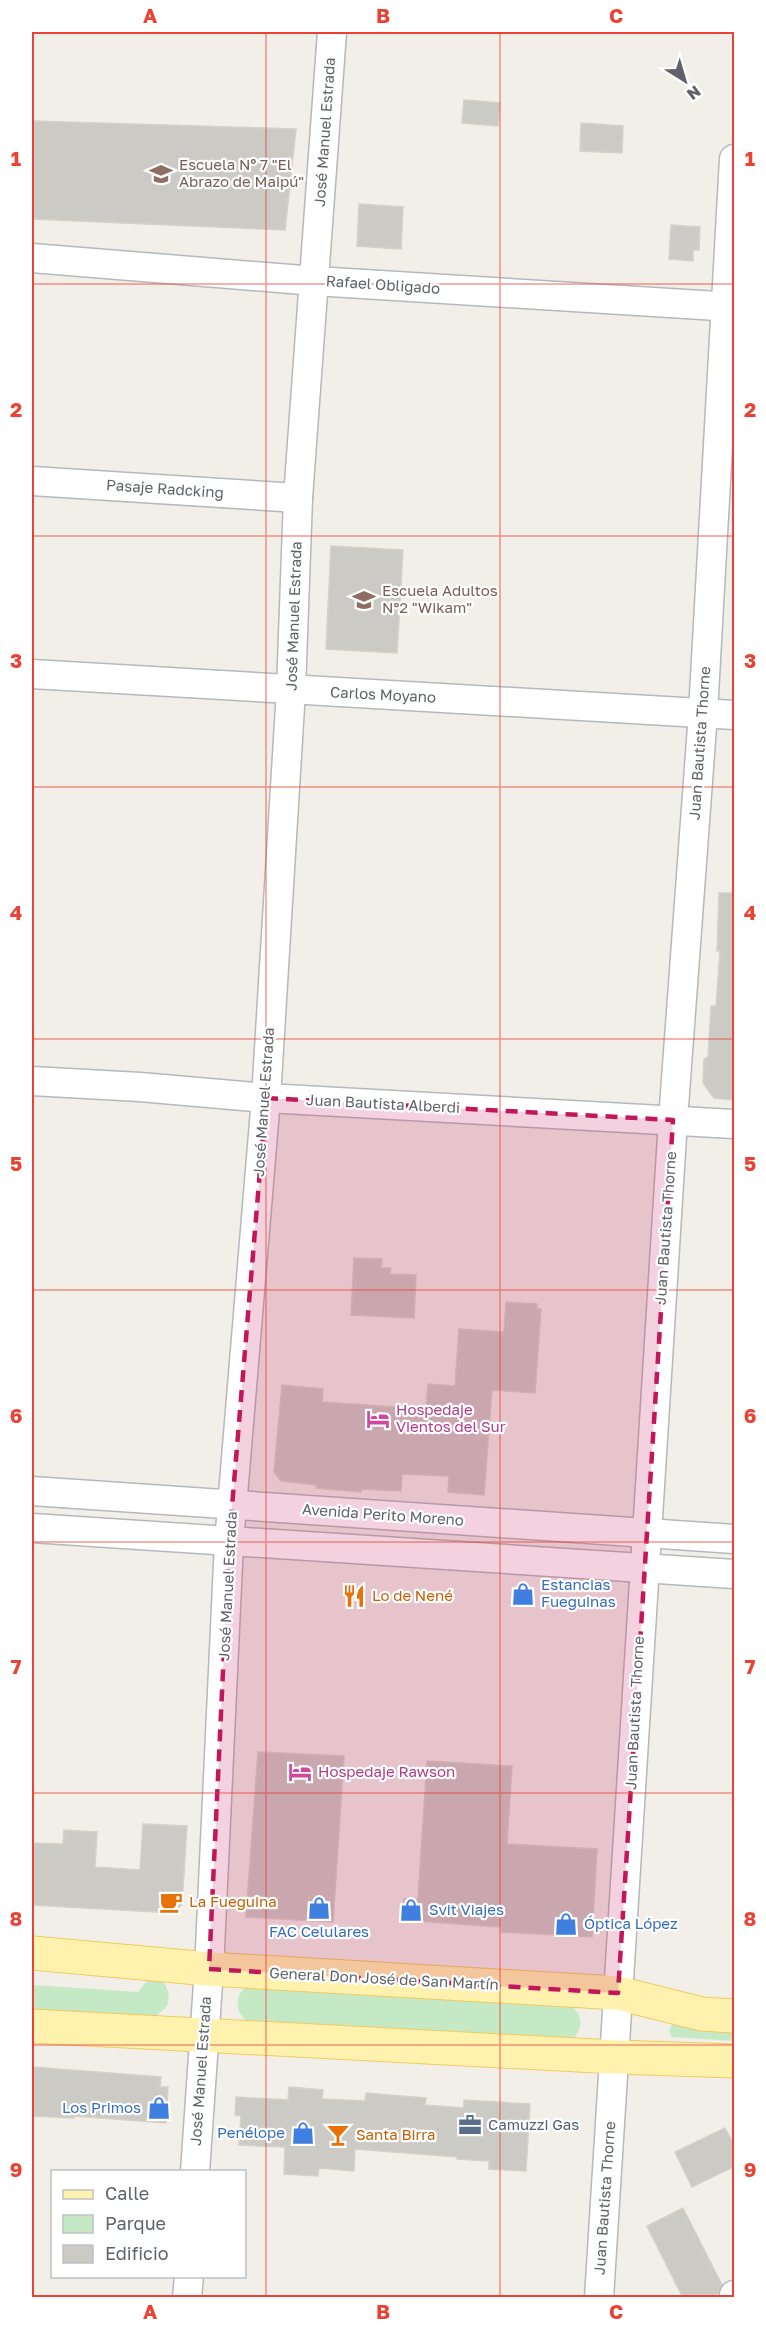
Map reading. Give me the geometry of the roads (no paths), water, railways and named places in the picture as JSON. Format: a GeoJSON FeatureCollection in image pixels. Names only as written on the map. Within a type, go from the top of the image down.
{"type":"FeatureCollection","features":[{"type":"Feature","properties":{"kind":"main road","name":"General Don José de San Martín"},"geometry":{"type":"LineString","coordinates":[[32,1953],[209,1969],[618,1993],[702,2014],[735,2016]]}},
{"type":"Feature","properties":{"kind":"main road"},"geometry":{"type":"LineString","coordinates":[[32,2026],[615,2057],[735,2061]]}},
{"type":"Feature","properties":{"kind":"street","name":"José Manuel Estrada"},"geometry":{"type":"LineString","coordinates":[[195,2170],[209,1969],[229,1543],[266,1098],[291,690],[298,498],[332,32]]}},
{"type":"Feature","properties":{"kind":"street","name":"Juan Bautista Thorne"},"geometry":{"type":"LineString","coordinates":[[599,2298],[673,1120],[730,307],[735,159]]}},
{"type":"Feature","properties":{"kind":"street","name":"Rafael Obligado"},"geometry":{"type":"LineString","coordinates":[[32,258],[315,281],[730,307]]}},
{"type":"Feature","properties":{"kind":"street","name":"Pasaje Radcking"},"geometry":{"type":"LineString","coordinates":[[32,481],[298,498]]}},
{"type":"Feature","properties":{"kind":"street","name":"Carlos Moyano"},"geometry":{"type":"LineString","coordinates":[[32,674],[735,716]]}},
{"type":"Feature","properties":{"kind":"street","name":"Juan Bautista Alberdi"},"geometry":{"type":"LineString","coordinates":[[32,1081],[140,1087],[266,1098],[735,1125]]}},
{"type":"Feature","properties":{"kind":"street","name":"Avenida Perito Moreno"},"geometry":{"type":"LineString","coordinates":[[32,1491],[735,1539]]}},
{"type":"Feature","properties":{"kind":"street"},"geometry":{"type":"LineString","coordinates":[[32,1528],[229,1543],[735,1574]]}},
{"type":"Feature","properties":{"kind":"street"},"geometry":{"type":"LineString","coordinates":[[187,2298],[189,2278]]}},
{"type":"Feature","properties":{"kind":"place","name":"Escuela Nº 7 \"El Abrazo de Maipú\""},"geometry":{"type":"Point","coordinates":[161,174]}},
{"type":"Feature","properties":{"kind":"place","name":"Escuela Adultos N°2 \"Wikam\""},"geometry":{"type":"Point","coordinates":[364,600]}},
{"type":"Feature","properties":{"kind":"place","name":"Hospedaje Vientos del Sur"},"geometry":{"type":"Point","coordinates":[378,1419]}},
{"type":"Feature","properties":{"kind":"place","name":"Estancias Fueguinas"},"geometry":{"type":"Point","coordinates":[523,1594]}},
{"type":"Feature","properties":{"kind":"place","name":"Lo de Nené"},"geometry":{"type":"Point","coordinates":[354,1596]}},
{"type":"Feature","properties":{"kind":"place","name":"Hospedaje Rawson"},"geometry":{"type":"Point","coordinates":[300,1772]}},
{"type":"Feature","properties":{"kind":"place","name":"La Fueguina"},"geometry":{"type":"Point","coordinates":[171,1902]}},
{"type":"Feature","properties":{"kind":"place","name":"FAC Celulares"},"geometry":{"type":"Point","coordinates":[319,1908]}},
{"type":"Feature","properties":{"kind":"place","name":"Svit Viajes"},"geometry":{"type":"Point","coordinates":[411,1910]}},
{"type":"Feature","properties":{"kind":"place","name":"Óptica López"},"geometry":{"type":"Point","coordinates":[566,1924]}},
{"type":"Feature","properties":{"kind":"place","name":"Los Primos"},"geometry":{"type":"Point","coordinates":[159,2108]}},
{"type":"Feature","properties":{"kind":"place","name":"Camuzzi Gas"},"geometry":{"type":"Point","coordinates":[470,2125]}},
{"type":"Feature","properties":{"kind":"place","name":"Penélope"},"geometry":{"type":"Point","coordinates":[303,2133]}},
{"type":"Feature","properties":{"kind":"place","name":"Santa Birra"},"geometry":{"type":"Point","coordinates":[338,2135]}}]}
